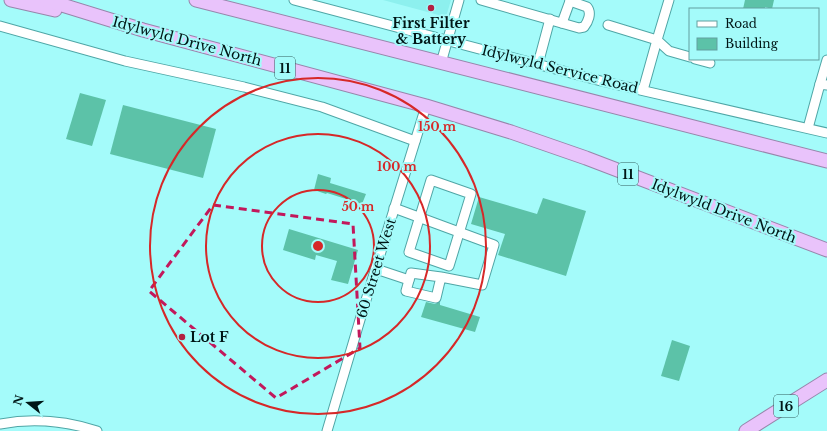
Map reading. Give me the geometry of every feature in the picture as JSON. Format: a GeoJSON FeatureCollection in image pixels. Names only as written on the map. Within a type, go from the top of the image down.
{"type":"FeatureCollection","features":[{"type":"Feature","properties":{"kind":"highway"},"geometry":{"type":"LineString","coordinates":[[11,0],[143,30]]}},
{"type":"Feature","properties":{"kind":"highway","name":"Idylwyld Drive North"},"geometry":{"type":"LineString","coordinates":[[46,0],[143,30],[426,106],[511,132],[586,158],[827,250]]}},
{"type":"Feature","properties":{"kind":"highway"},"geometry":{"type":"LineString","coordinates":[[196,0],[827,161]]}},
{"type":"Feature","properties":{"kind":"highway","name":"16"},"geometry":{"type":"LineString","coordinates":[[746,431],[827,380]]}},
{"type":"Feature","properties":{"kind":"street","name":"Idylwyld Service Road"},"geometry":{"type":"LineString","coordinates":[[294,0],[538,64],[827,133]]}},
{"type":"Feature","properties":{"kind":"street"},"geometry":{"type":"LineString","coordinates":[[441,63],[459,0]]}},
{"type":"Feature","properties":{"kind":"street"},"geometry":{"type":"LineString","coordinates":[[481,0],[493,2],[550,20],[580,28],[584,27],[586,23],[590,12],[589,9],[570,0],[562,23]]}},
{"type":"Feature","properties":{"kind":"street"},"geometry":{"type":"LineString","coordinates":[[643,90],[669,0]]}},
{"type":"Feature","properties":{"kind":"street"},"geometry":{"type":"LineString","coordinates":[[538,64],[550,20]]}},
{"type":"Feature","properties":{"kind":"street"},"geometry":{"type":"LineString","coordinates":[[608,25],[657,40],[669,51],[689,57]]}},
{"type":"Feature","properties":{"kind":"street"},"geometry":{"type":"LineString","coordinates":[[0,26],[126,61],[322,107],[416,141]]}},
{"type":"Feature","properties":{"kind":"street"},"geometry":{"type":"LineString","coordinates":[[699,60],[710,63]]}},
{"type":"Feature","properties":{"kind":"street"},"geometry":{"type":"LineString","coordinates":[[808,128],[824,84],[827,60]]}},
{"type":"Feature","properties":{"kind":"street","name":"60 Street West"},"geometry":{"type":"LineString","coordinates":[[327,431],[426,106]]}},
{"type":"Feature","properties":{"kind":"street"},"geometry":{"type":"LineString","coordinates":[[394,208],[420,216],[459,232],[494,245],[482,285],[444,277],[411,273],[406,291],[436,298],[444,277],[449,266],[459,232],[471,194],[431,180],[420,216],[409,252],[449,266]]}},
{"type":"Feature","properties":{"kind":"street"},"geometry":{"type":"LineString","coordinates":[[376,268],[409,280]]}},
{"type":"Feature","properties":{"kind":"street"},"geometry":{"type":"LineString","coordinates":[[0,424],[36,420],[61,422],[97,431]]}},
{"type":"Feature","properties":{"kind":"highlighted area"},"geometry":{"type":"Polygon","coordinates":[[[213,205],[353,224],[360,348],[276,398],[149,291],[213,205]]]}},
{"type":"Feature","properties":{"kind":"shaded area","name":"First Filter & Battery"},"geometry":{"type":"Polygon","coordinates":[[[383,0],[451,0],[446,17],[383,0]]]}},
{"type":"Feature","properties":{"kind":"building"},"geometry":{"type":"Polygon","coordinates":[[[745,0],[774,0],[772,8],[743,8],[745,0]]]}},
{"type":"Feature","properties":{"kind":"building"},"geometry":{"type":"Polygon","coordinates":[[[80,93],[106,100],[92,146],[66,139],[80,93]]]}},
{"type":"Feature","properties":{"kind":"building"},"geometry":{"type":"Polygon","coordinates":[[[123,105],[216,129],[203,178],[110,154],[123,105]]]}},
{"type":"Feature","properties":{"kind":"building"},"geometry":{"type":"Polygon","coordinates":[[[318,174],[331,178],[330,183],[366,194],[362,204],[314,190],[318,174]]]}},
{"type":"Feature","properties":{"kind":"building"},"geometry":{"type":"Polygon","coordinates":[[[479,197],[537,214],[543,198],[586,211],[566,276],[498,255],[505,234],[471,224],[479,197]]]}},
{"type":"Feature","properties":{"kind":"building"},"geometry":{"type":"Polygon","coordinates":[[[289,229],[358,250],[348,284],[331,280],[337,261],[316,255],[315,260],[283,250],[289,229]]]}},
{"type":"Feature","properties":{"kind":"building"},"geometry":{"type":"Polygon","coordinates":[[[426,302],[435,304],[440,302],[440,305],[480,317],[475,332],[421,317],[426,302]]]}},
{"type":"Feature","properties":{"kind":"building"},"geometry":{"type":"Polygon","coordinates":[[[672,340],[690,346],[679,381],[661,376],[672,340]]]}},
{"type":"Feature","properties":{"kind":"place","name":"First Filter & Battery"},"geometry":{"type":"Point","coordinates":[431,8]}},
{"type":"Feature","properties":{"kind":"place","name":"Lot F"},"geometry":{"type":"Point","coordinates":[182,337]}}]}
